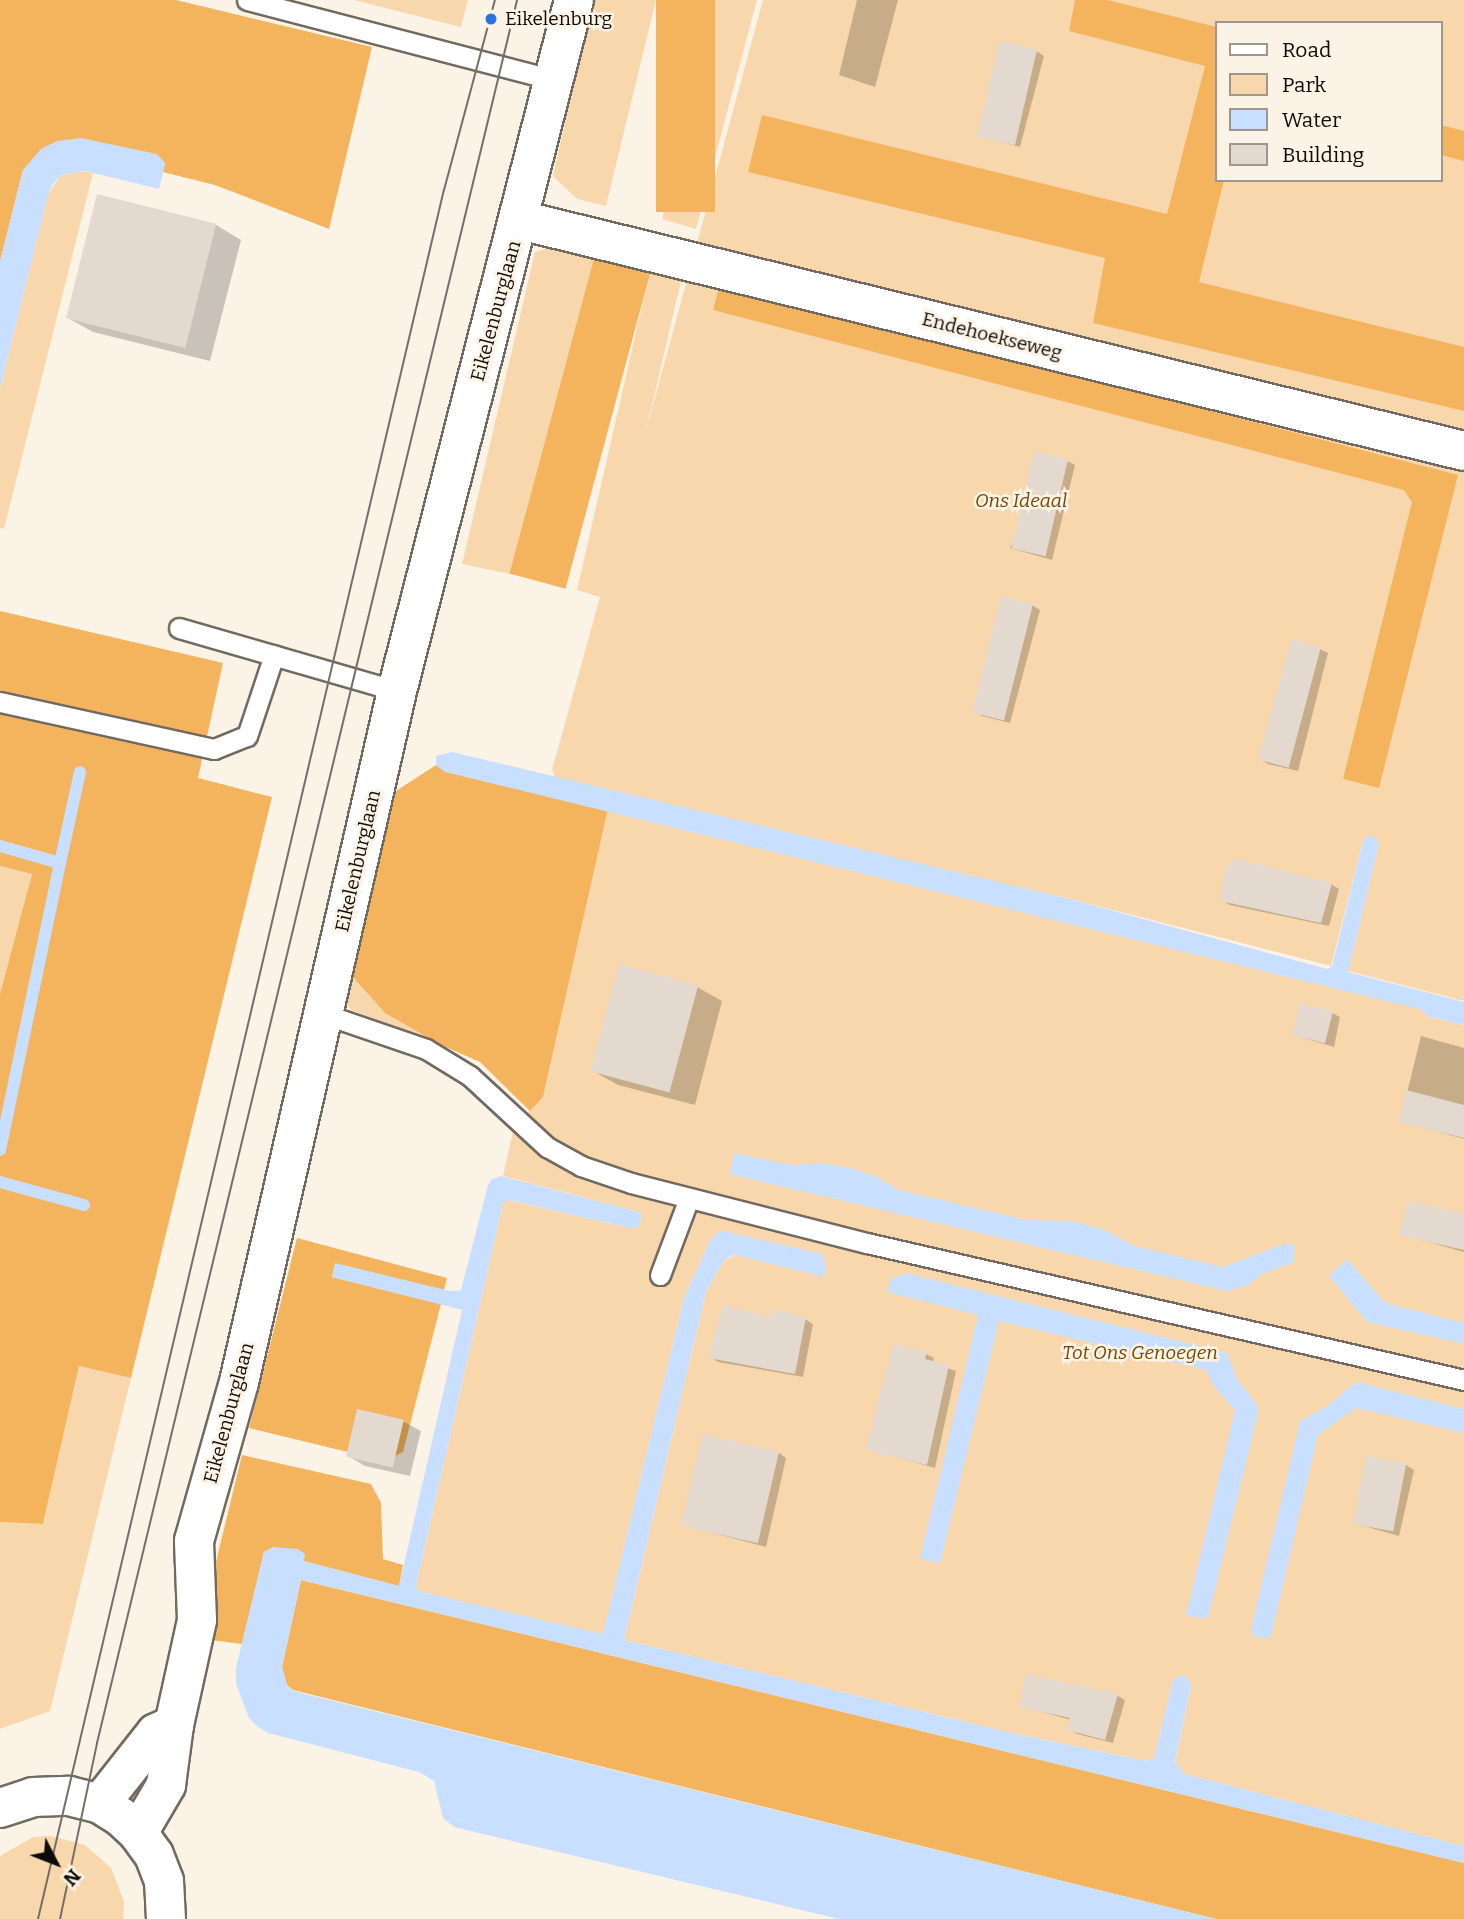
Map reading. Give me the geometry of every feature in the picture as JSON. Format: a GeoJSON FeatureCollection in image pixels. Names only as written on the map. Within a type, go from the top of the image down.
{"type":"FeatureCollection","features":[{"type":"Feature","properties":{"kind":"street","name":"Eikelenburglaan"},"geometry":{"type":"LineString","coordinates":[[138,1833],[166,1784],[174,1726],[197,1620],[194,1541],[239,1382],[397,691],[520,220],[574,0]]}},
{"type":"Feature","properties":{"kind":"street","name":"Endehoekseweg"},"geometry":{"type":"LineString","coordinates":[[520,220],[1464,451]]}},
{"type":"Feature","properties":{"kind":"street"},"geometry":{"type":"LineString","coordinates":[[100,1804],[156,1733],[174,1726]]}},
{"type":"Feature","properties":{"kind":"street"},"geometry":{"type":"LineString","coordinates":[[0,1808],[33,1797],[45,1796],[69,1796],[100,1804],[121,1817],[138,1833],[154,1855],[176,1915]]}},
{"type":"Feature","properties":{"kind":"lane"},"geometry":{"type":"LineString","coordinates":[[247,0],[555,80]]}},
{"type":"Feature","properties":{"kind":"lane"},"geometry":{"type":"LineString","coordinates":[[180,628],[397,691]]}},
{"type":"Feature","properties":{"kind":"lane"},"geometry":{"type":"LineString","coordinates":[[0,702],[214,749],[247,736],[274,655]]}},
{"type":"Feature","properties":{"kind":"lane"},"geometry":{"type":"LineString","coordinates":[[324,1014],[426,1049],[470,1076],[547,1147],[581,1166],[631,1184],[867,1243],[1464,1380]]}},
{"type":"Feature","properties":{"kind":"lane"},"geometry":{"type":"LineString","coordinates":[[660,1275],[689,1198]]}},
{"type":"Feature","properties":{"kind":"green space"},"geometry":{"type":"Polygon","coordinates":[[[354,0],[468,0],[461,27],[354,0]]]}},
{"type":"Feature","properties":{"kind":"green space"},"geometry":{"type":"Polygon","coordinates":[[[593,0],[656,0],[606,206],[577,199],[553,176],[593,0]]]}},
{"type":"Feature","properties":{"kind":"green space"},"geometry":{"type":"Polygon","coordinates":[[[715,0],[757,0],[696,229],[662,219],[715,0]]]}},
{"type":"Feature","properties":{"kind":"green space","name":"Ons Ideaal"},"geometry":{"type":"Polygon","coordinates":[[[763,0],[1464,0],[1464,1001],[1348,971],[1379,844],[1363,841],[1331,966],[1070,899],[557,779],[552,770],[600,597],[577,590],[651,266],[683,273],[646,431],[763,0]]]}},
{"type":"Feature","properties":{"kind":"green space"},"geometry":{"type":"Polygon","coordinates":[[[85,171],[93,173],[4,529],[0,528],[0,389],[48,194],[61,175],[85,171]]]}},
{"type":"Feature","properties":{"kind":"green space"},"geometry":{"type":"Polygon","coordinates":[[[565,243],[596,251],[519,576],[462,564],[535,252],[565,243]]]}},
{"type":"Feature","properties":{"kind":"green space","name":"Tot Ons Genoegen"},"geometry":{"type":"Polygon","coordinates":[[[608,809],[1424,1010],[1426,1016],[1464,1025],[1464,1846],[1185,1774],[1175,1763],[1191,1685],[1187,1677],[1181,1676],[1173,1681],[1154,1759],[1147,1761],[1016,1734],[624,1640],[706,1292],[723,1261],[736,1255],[710,1241],[684,1298],[603,1635],[418,1591],[416,1586],[503,1203],[508,1200],[634,1229],[640,1223],[642,1214],[639,1212],[503,1176],[514,1127],[543,1097],[608,809]]]}},
{"type":"Feature","properties":{"kind":"green space"},"geometry":{"type":"Polygon","coordinates":[[[0,866],[32,874],[0,994],[0,866]]]}},
{"type":"Feature","properties":{"kind":"green space"},"geometry":{"type":"Polygon","coordinates":[[[352,976],[385,1013],[437,1043],[351,1010],[346,1003],[352,976]]]}},
{"type":"Feature","properties":{"kind":"green space"},"geometry":{"type":"Polygon","coordinates":[[[79,1366],[131,1378],[50,1711],[0,1729],[0,1522],[43,1524],[79,1366]]]}},
{"type":"Feature","properties":{"kind":"green space"},"geometry":{"type":"Polygon","coordinates":[[[51,1836],[85,1845],[111,1868],[124,1901],[123,1919],[0,1919],[0,1856],[33,1837],[51,1836]]]}},
{"type":"Feature","properties":{"kind":"shaded area"},"geometry":{"type":"Polygon","coordinates":[[[0,0],[176,0],[372,47],[329,229],[215,185],[163,172],[165,163],[23,170],[0,262],[0,0]]]}},
{"type":"Feature","properties":{"kind":"shaded area"},"geometry":{"type":"Polygon","coordinates":[[[656,0],[715,0],[715,212],[656,212],[656,0]]]}},
{"type":"Feature","properties":{"kind":"shaded area"},"geometry":{"type":"Polygon","coordinates":[[[1075,0],[1107,0],[1216,27],[1216,182],[1224,182],[1199,282],[1464,347],[1464,411],[1093,323],[1105,258],[748,172],[762,115],[1167,214],[1205,66],[1069,31],[1075,0]]]}},
{"type":"Feature","properties":{"kind":"shaded area"},"geometry":{"type":"Polygon","coordinates":[[[1443,126],[1464,131],[1464,161],[1443,156],[1443,126]]]}},
{"type":"Feature","properties":{"kind":"shaded area"},"geometry":{"type":"Polygon","coordinates":[[[596,251],[652,266],[566,589],[510,574],[596,251]]]}},
{"type":"Feature","properties":{"kind":"shaded area"},"geometry":{"type":"Polygon","coordinates":[[[720,284],[1458,475],[1379,788],[1343,779],[1412,502],[1404,490],[713,310],[720,284]]]}},
{"type":"Feature","properties":{"kind":"shaded area"},"geometry":{"type":"Polygon","coordinates":[[[0,611],[223,663],[198,778],[272,797],[131,1378],[79,1366],[43,1524],[0,1522],[0,994],[32,874],[0,866],[0,611]]]}},
{"type":"Feature","properties":{"kind":"shaded area"},"geometry":{"type":"Polygon","coordinates":[[[436,765],[472,778],[608,809],[543,1097],[530,1111],[480,1062],[437,1043],[385,1013],[352,976],[396,791],[436,765]]]}},
{"type":"Feature","properties":{"kind":"shaded area"},"geometry":{"type":"Polygon","coordinates":[[[297,1238],[447,1278],[444,1290],[335,1264],[332,1277],[441,1304],[403,1452],[385,1461],[249,1428],[297,1238]]]}},
{"type":"Feature","properties":{"kind":"shaded area"},"geometry":{"type":"Polygon","coordinates":[[[242,1455],[371,1484],[381,1503],[383,1559],[403,1565],[399,1586],[303,1561],[273,1547],[264,1552],[242,1644],[211,1640],[215,1566],[242,1455]]]}},
{"type":"Feature","properties":{"kind":"shaded area"},"geometry":{"type":"Polygon","coordinates":[[[301,1580],[1464,1863],[1464,1919],[1216,1919],[293,1690],[287,1685],[282,1667],[301,1580]]]}},
{"type":"Feature","properties":{"kind":"water"},"geometry":{"type":"Polygon","coordinates":[[[81,138],[157,154],[165,163],[159,189],[85,171],[61,175],[53,184],[0,389],[0,262],[23,170],[41,149],[57,141],[81,138]]]}},
{"type":"Feature","properties":{"kind":"water"},"geometry":{"type":"Polygon","coordinates":[[[452,752],[1070,899],[1327,969],[1332,966],[1363,841],[1368,835],[1377,839],[1379,844],[1348,972],[1464,1002],[1464,1025],[1426,1016],[1423,1010],[445,772],[436,765],[436,756],[452,752]]]}},
{"type":"Feature","properties":{"kind":"water"},"geometry":{"type":"Polygon","coordinates":[[[734,1153],[792,1165],[821,1163],[847,1167],[875,1176],[899,1190],[1027,1220],[1073,1221],[1105,1230],[1134,1246],[1223,1267],[1283,1244],[1294,1245],[1294,1262],[1262,1274],[1247,1286],[1227,1291],[733,1175],[730,1173],[734,1153]]]}},
{"type":"Feature","properties":{"kind":"water"},"geometry":{"type":"Polygon","coordinates":[[[501,1176],[639,1212],[642,1214],[640,1224],[634,1229],[509,1200],[503,1203],[416,1586],[418,1591],[603,1634],[684,1298],[710,1241],[716,1233],[724,1231],[822,1254],[826,1268],[824,1277],[736,1255],[729,1257],[723,1261],[706,1292],[624,1640],[1016,1734],[1147,1761],[1154,1758],[1173,1681],[1181,1675],[1187,1677],[1191,1685],[1175,1762],[1185,1774],[1464,1846],[1464,1863],[301,1580],[282,1667],[287,1685],[293,1691],[1216,1919],[839,1919],[454,1827],[443,1818],[434,1781],[419,1772],[268,1733],[258,1727],[249,1718],[236,1684],[236,1668],[264,1552],[273,1547],[298,1549],[305,1554],[304,1561],[399,1586],[462,1310],[332,1277],[335,1263],[450,1291],[461,1290],[488,1185],[492,1179],[501,1176]]]}},
{"type":"Feature","properties":{"kind":"water"},"geometry":{"type":"Polygon","coordinates":[[[1347,1259],[1385,1303],[1464,1323],[1464,1344],[1367,1322],[1329,1276],[1347,1259]]]}},
{"type":"Feature","properties":{"kind":"water"},"geometry":{"type":"Polygon","coordinates":[[[906,1273],[1227,1353],[1237,1379],[1257,1405],[1258,1413],[1208,1618],[1186,1616],[1235,1410],[1215,1388],[1206,1370],[999,1321],[940,1563],[920,1559],[978,1315],[887,1292],[891,1279],[906,1273]]]}},
{"type":"Feature","properties":{"kind":"water"},"geometry":{"type":"Polygon","coordinates":[[[1356,1382],[1464,1409],[1464,1433],[1356,1408],[1318,1435],[1271,1636],[1268,1639],[1253,1636],[1251,1629],[1300,1421],[1327,1406],[1356,1382]]]}},
{"type":"Feature","properties":{"kind":"building"},"geometry":{"type":"Polygon","coordinates":[[[999,41],[1037,50],[1015,145],[977,136],[999,41]]]}},
{"type":"Feature","properties":{"kind":"building"},"geometry":{"type":"Polygon","coordinates":[[[97,194],[216,224],[185,348],[66,318],[97,194]]]}},
{"type":"Feature","properties":{"kind":"building"},"geometry":{"type":"Polygon","coordinates":[[[1034,451],[1068,459],[1046,556],[1012,548],[1034,451]]]}},
{"type":"Feature","properties":{"kind":"building"},"geometry":{"type":"Polygon","coordinates":[[[1001,596],[1033,604],[1004,720],[972,712],[1001,596]]]}},
{"type":"Feature","properties":{"kind":"building"},"geometry":{"type":"Polygon","coordinates":[[[1291,639],[1321,647],[1289,768],[1259,760],[1291,639]]]}},
{"type":"Feature","properties":{"kind":"building"},"geometry":{"type":"Polygon","coordinates":[[[1233,858],[1332,883],[1321,923],[1220,901],[1226,864],[1232,866],[1233,858]]]}},
{"type":"Feature","properties":{"kind":"building"},"geometry":{"type":"Polygon","coordinates":[[[619,964],[698,985],[669,1092],[590,1071],[619,964]]]}},
{"type":"Feature","properties":{"kind":"building"},"geometry":{"type":"Polygon","coordinates":[[[1300,1003],[1333,1011],[1325,1043],[1292,1035],[1300,1003]]]}},
{"type":"Feature","properties":{"kind":"building"},"geometry":{"type":"Polygon","coordinates":[[[1406,1090],[1464,1105],[1464,1138],[1398,1122],[1406,1090]]]}},
{"type":"Feature","properties":{"kind":"building"},"geometry":{"type":"Polygon","coordinates":[[[1408,1201],[1464,1214],[1464,1250],[1399,1235],[1408,1201]]]}},
{"type":"Feature","properties":{"kind":"building"},"geometry":{"type":"Polygon","coordinates":[[[723,1305],[770,1317],[772,1309],[806,1317],[795,1374],[708,1358],[723,1305]]]}},
{"type":"Feature","properties":{"kind":"building"},"geometry":{"type":"Polygon","coordinates":[[[893,1344],[927,1352],[925,1359],[949,1365],[927,1465],[866,1450],[893,1344]]]}},
{"type":"Feature","properties":{"kind":"building"},"geometry":{"type":"Polygon","coordinates":[[[357,1409],[404,1420],[393,1468],[346,1457],[357,1409]]]}},
{"type":"Feature","properties":{"kind":"building"},"geometry":{"type":"Polygon","coordinates":[[[702,1434],[779,1452],[758,1543],[681,1526],[702,1434]]]}},
{"type":"Feature","properties":{"kind":"building"},"geometry":{"type":"Polygon","coordinates":[[[1366,1456],[1406,1464],[1393,1532],[1353,1524],[1366,1456]]]}},
{"type":"Feature","properties":{"kind":"building"},"geometry":{"type":"Polygon","coordinates":[[[1026,1674],[1118,1694],[1105,1740],[1067,1730],[1070,1718],[1019,1707],[1026,1674]]]}},
{"type":"Feature","properties":{"kind":"waterway"},"geometry":{"type":"LineString","coordinates":[[60,863],[80,772]]}},
{"type":"Feature","properties":{"kind":"waterway"},"geometry":{"type":"LineString","coordinates":[[0,846],[60,863],[0,1150]]}},
{"type":"Feature","properties":{"kind":"waterway"},"geometry":{"type":"LineString","coordinates":[[0,1182],[84,1205]]}},
{"type":"Feature","properties":{"kind":"tram line"},"geometry":{"type":"LineString","coordinates":[[38,1919],[444,190],[495,0]]}},
{"type":"Feature","properties":{"kind":"tram line"},"geometry":{"type":"LineString","coordinates":[[60,1919],[97,1743],[517,0]]}},
{"type":"Feature","properties":{"kind":"place","name":"Eikelenburg"},"geometry":{"type":"Point","coordinates":[491,19]}}]}
